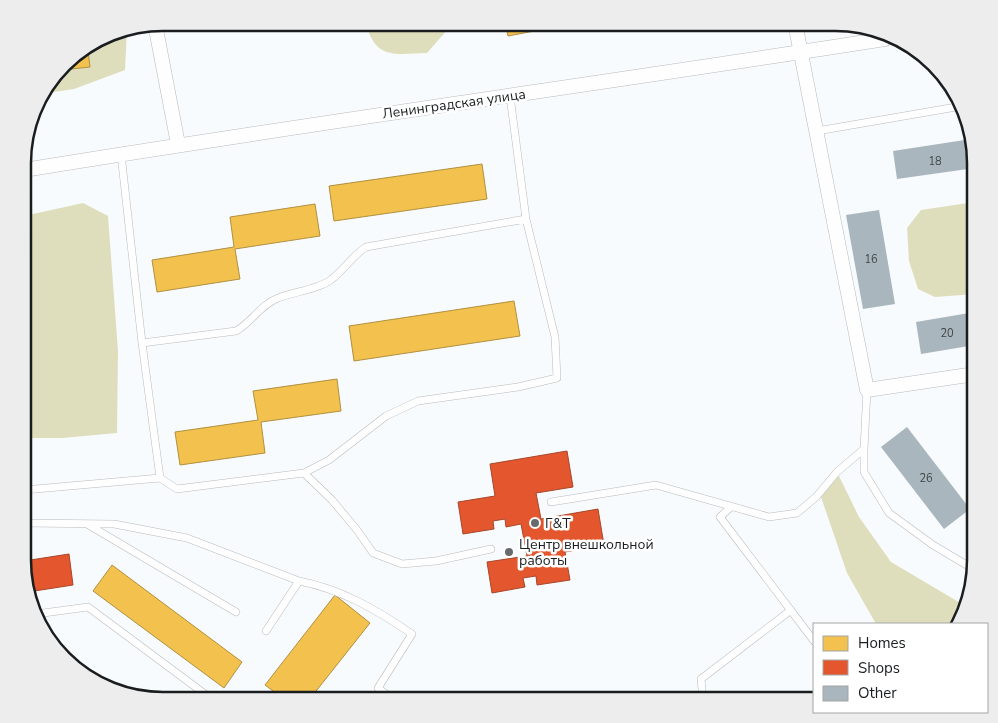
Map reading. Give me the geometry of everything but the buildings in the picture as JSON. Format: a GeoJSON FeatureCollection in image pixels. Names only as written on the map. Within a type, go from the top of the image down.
{"type":"FeatureCollection","features":[{"type":"Feature","properties":{"kind":"street"},"geometry":{"type":"LineString","coordinates":[[156,32],[178,144]]}},
{"type":"Feature","properties":{"kind":"street"},"geometry":{"type":"LineString","coordinates":[[797,32],[866,390],[966,375]]}},
{"type":"Feature","properties":{"kind":"street","name":"Ленинградская улица"},"geometry":{"type":"LineString","coordinates":[[31,169],[178,144],[510,96],[879,39]]}},
{"type":"Feature","properties":{"kind":"lane"},"geometry":{"type":"LineString","coordinates":[[32,489],[160,478],[177,489],[304,474],[329,460],[386,416],[418,401],[518,387],[557,378],[556,337],[526,220],[510,96]]}},
{"type":"Feature","properties":{"kind":"lane"},"geometry":{"type":"LineString","coordinates":[[817,131],[954,107]]}},
{"type":"Feature","properties":{"kind":"lane"},"geometry":{"type":"LineString","coordinates":[[121,154],[142,343],[160,478]]}},
{"type":"Feature","properties":{"kind":"lane"},"geometry":{"type":"LineString","coordinates":[[142,343],[236,331],[248,325],[259,310],[277,298],[331,280],[353,256],[366,247],[526,220]]}},
{"type":"Feature","properties":{"kind":"lane"},"geometry":{"type":"LineString","coordinates":[[866,390],[864,472],[889,513],[933,545],[966,565]]}},
{"type":"Feature","properties":{"kind":"lane"},"geometry":{"type":"LineString","coordinates":[[551,502],[656,486],[691,494],[731,508],[769,517],[797,513],[816,497],[837,472],[864,449]]}},
{"type":"Feature","properties":{"kind":"lane"},"geometry":{"type":"LineString","coordinates":[[304,474],[332,500],[373,553],[402,564],[436,561],[491,549]]}},
{"type":"Feature","properties":{"kind":"lane"},"geometry":{"type":"LineString","coordinates":[[731,508],[720,517],[813,640]]}},
{"type":"Feature","properties":{"kind":"lane"},"geometry":{"type":"LineString","coordinates":[[32,523],[114,524],[187,538],[299,581],[326,586],[390,619],[412,634],[378,688],[382,691]]}},
{"type":"Feature","properties":{"kind":"lane"},"geometry":{"type":"LineString","coordinates":[[86,524],[236,612]]}},
{"type":"Feature","properties":{"kind":"lane"},"geometry":{"type":"LineString","coordinates":[[266,631],[299,581]]}},
{"type":"Feature","properties":{"kind":"lane"},"geometry":{"type":"LineString","coordinates":[[43,613],[88,607],[201,691]]}},
{"type":"Feature","properties":{"kind":"lane"},"geometry":{"type":"LineString","coordinates":[[702,692],[701,679],[791,610]]}},
{"type":"Feature","properties":{"kind":"green space"},"geometry":{"type":"Polygon","coordinates":[[[369,32],[445,32],[427,53],[405,54],[396,54],[381,49],[369,32]]]}},
{"type":"Feature","properties":{"kind":"green space"},"geometry":{"type":"Polygon","coordinates":[[[127,37],[125,70],[74,89],[52,92],[76,64],[97,49],[127,37]]]}},
{"type":"Feature","properties":{"kind":"green space"},"geometry":{"type":"Polygon","coordinates":[[[83,203],[108,216],[118,351],[117,433],[62,438],[32,438],[31,214],[83,203]]]}},
{"type":"Feature","properties":{"kind":"green space"},"geometry":{"type":"Polygon","coordinates":[[[966,203],[966,295],[935,297],[918,289],[909,261],[907,228],[921,210],[966,203]]]}},
{"type":"Feature","properties":{"kind":"green space"},"geometry":{"type":"Polygon","coordinates":[[[838,474],[859,517],[891,562],[960,603],[950,623],[875,623],[847,573],[821,497],[838,474]]]}},
{"type":"Feature","properties":{"kind":"place","name":"Г&Т"},"geometry":{"type":"Point","coordinates":[535,523]}},
{"type":"Feature","properties":{"kind":"place","name":"Центр внешкольной работы"},"geometry":{"type":"Point","coordinates":[509,552]}}]}
